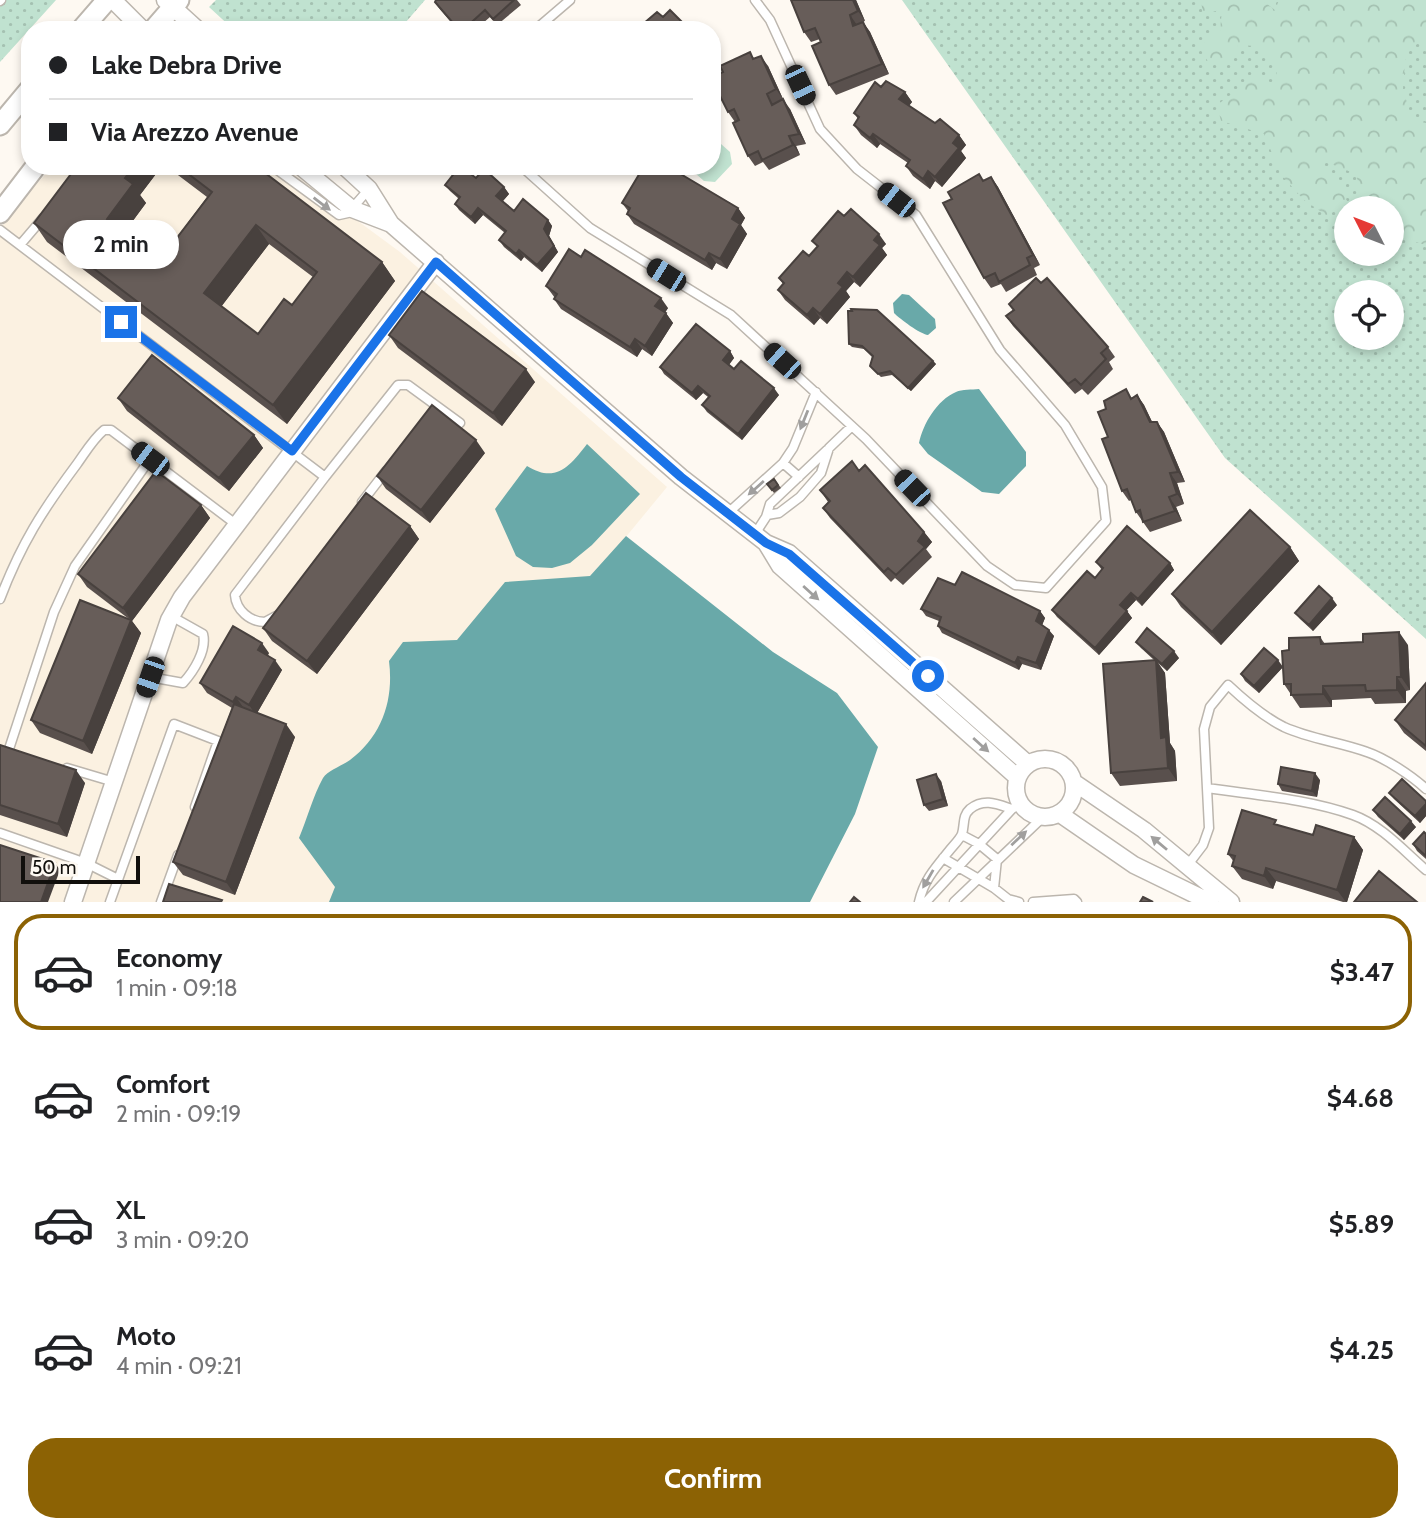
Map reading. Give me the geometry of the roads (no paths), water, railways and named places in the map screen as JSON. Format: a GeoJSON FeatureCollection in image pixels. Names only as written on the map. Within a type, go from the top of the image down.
{"type":"FeatureCollection","features":[{"type":"Feature","properties":{"kind":"street"},"geometry":{"type":"LineString","coordinates":[[89,21],[107,0]]}},
{"type":"Feature","properties":{"kind":"street"},"geometry":{"type":"LineString","coordinates":[[113,0],[134,21]]}},
{"type":"Feature","properties":{"kind":"street"},"geometry":{"type":"LineString","coordinates":[[159,21],[173,2],[190,21]]}},
{"type":"Feature","properties":{"kind":"street"},"geometry":{"type":"LineString","coordinates":[[0,125],[21,100]]}},
{"type":"Feature","properties":{"kind":"street"},"geometry":{"type":"LineString","coordinates":[[0,212],[29,175]]}},
{"type":"Feature","properties":{"kind":"street"},"geometry":{"type":"LineString","coordinates":[[311,175],[352,209],[391,224]]}},
{"type":"Feature","properties":{"kind":"street"},"geometry":{"type":"LineString","coordinates":[[354,175],[369,189],[391,224],[681,477],[761,538],[789,554],[1028,764]]}},
{"type":"Feature","properties":{"kind":"street"},"geometry":{"type":"LineString","coordinates":[[73,902],[171,616],[182,597],[436,262]]}},
{"type":"Feature","properties":{"kind":"street"},"geometry":{"type":"LineString","coordinates":[[761,538],[780,566],[1018,778]]}},
{"type":"Feature","properties":{"kind":"street"},"geometry":{"type":"LineString","coordinates":[[1046,758],[1060,762],[1069,769],[1075,783],[1074,797],[1060,814],[1042,818],[1016,806],[1018,778],[1028,764],[1046,758]]}},
{"type":"Feature","properties":{"kind":"street"},"geometry":{"type":"LineString","coordinates":[[1075,783],[1144,830],[1231,902]]}},
{"type":"Feature","properties":{"kind":"street"},"geometry":{"type":"LineString","coordinates":[[1060,814],[1134,865],[1210,902]]}},
{"type":"Feature","properties":{"kind":"street"},"geometry":{"type":"LineString","coordinates":[[1173,885],[1187,866]]}},
{"type":"Feature","properties":{"kind":"lane"},"geometry":{"type":"LineString","coordinates":[[545,21],[569,0]]}},
{"type":"Feature","properties":{"kind":"lane"},"geometry":{"type":"LineString","coordinates":[[531,175],[590,228],[731,315],[852,426],[987,566],[1015,585],[1046,588],[1106,521],[1102,487],[1065,425],[999,350],[916,215],[857,169],[820,129],[770,20],[755,0]]}},
{"type":"Feature","properties":{"kind":"lane"},"geometry":{"type":"LineString","coordinates":[[284,175],[335,213],[345,215],[369,189]]}},
{"type":"Feature","properties":{"kind":"lane"},"geometry":{"type":"LineString","coordinates":[[20,245],[41,219],[51,213]]}},
{"type":"Feature","properties":{"kind":"lane"},"geometry":{"type":"LineString","coordinates":[[0,230],[325,477]]}},
{"type":"Feature","properties":{"kind":"lane"},"geometry":{"type":"LineString","coordinates":[[285,603],[272,620],[259,622],[243,614],[234,595],[398,385],[408,385],[460,423]]}},
{"type":"Feature","properties":{"kind":"lane"},"geometry":{"type":"LineString","coordinates":[[729,513],[783,463],[793,448],[816,392]]}},
{"type":"Feature","properties":{"kind":"lane"},"geometry":{"type":"LineString","coordinates":[[428,416],[436,405]]}},
{"type":"Feature","properties":{"kind":"lane"},"geometry":{"type":"LineString","coordinates":[[761,538],[770,504],[852,426]]}},
{"type":"Feature","properties":{"kind":"lane"},"geometry":{"type":"LineString","coordinates":[[0,600],[15,559],[47,503],[104,430],[111,430],[237,525]]}},
{"type":"Feature","properties":{"kind":"lane"},"geometry":{"type":"LineString","coordinates":[[767,515],[779,513],[800,497],[821,473],[829,448]]}},
{"type":"Feature","properties":{"kind":"lane"},"geometry":{"type":"LineString","coordinates":[[9,749],[54,612],[75,566],[150,459]]}},
{"type":"Feature","properties":{"kind":"lane"},"geometry":{"type":"LineString","coordinates":[[352,515],[394,460]]}},
{"type":"Feature","properties":{"kind":"lane"},"geometry":{"type":"LineString","coordinates":[[783,463],[799,477]]}},
{"type":"Feature","properties":{"kind":"lane"},"geometry":{"type":"LineString","coordinates":[[150,677],[183,683],[190,675],[205,643],[203,634],[171,616]]}},
{"type":"Feature","properties":{"kind":"lane"},"geometry":{"type":"LineString","coordinates":[[1187,866],[1203,845],[1209,828],[1204,729],[1210,706],[1228,685],[1244,700],[1284,726],[1323,741],[1368,752],[1426,789]]}},
{"type":"Feature","properties":{"kind":"lane"},"geometry":{"type":"LineString","coordinates":[[110,902],[174,724],[218,741],[190,820]]}},
{"type":"Feature","properties":{"kind":"lane"},"geometry":{"type":"LineString","coordinates":[[0,746],[23,753]]}},
{"type":"Feature","properties":{"kind":"lane"},"geometry":{"type":"LineString","coordinates":[[62,766],[114,782]]}},
{"type":"Feature","properties":{"kind":"lane"},"geometry":{"type":"LineString","coordinates":[[1208,788],[1320,806],[1354,815],[1387,835],[1426,870]]}},
{"type":"Feature","properties":{"kind":"lane"},"geometry":{"type":"LineString","coordinates":[[919,902],[923,885],[962,835],[963,820],[969,810],[983,802],[1016,806]]}},
{"type":"Feature","properties":{"kind":"lane"},"geometry":{"type":"LineString","coordinates":[[926,902],[1016,806]]}},
{"type":"Feature","properties":{"kind":"lane"},"geometry":{"type":"LineString","coordinates":[[954,902],[1042,818]]}},
{"type":"Feature","properties":{"kind":"lane"},"geometry":{"type":"LineString","coordinates":[[0,833],[86,863],[118,878]]}},
{"type":"Feature","properties":{"kind":"lane"},"geometry":{"type":"LineString","coordinates":[[962,835],[979,844],[997,859]]}},
{"type":"Feature","properties":{"kind":"lane"},"geometry":{"type":"LineString","coordinates":[[161,902],[181,845]]}},
{"type":"Feature","properties":{"kind":"lane"},"geometry":{"type":"LineString","coordinates":[[943,859],[1008,899],[1019,902]]}},
{"type":"Feature","properties":{"kind":"lane"},"geometry":{"type":"LineString","coordinates":[[994,888],[997,859]]}},
{"type":"Feature","properties":{"kind":"lane"},"geometry":{"type":"LineString","coordinates":[[1033,902],[1073,899],[1077,902]]}},
{"type":"Feature","properties":{"kind":"water"},"geometry":{"type":"Polygon","coordinates":[[[902,294],[909,295],[935,319],[936,328],[928,335],[894,313],[893,303],[902,294]]]}},
{"type":"Feature","properties":{"kind":"water"},"geometry":{"type":"Polygon","coordinates":[[[979,389],[1026,452],[1026,466],[999,494],[982,492],[928,454],[919,443],[927,421],[943,401],[958,391],[979,389]]]}},
{"type":"Feature","properties":{"kind":"water"},"geometry":{"type":"Polygon","coordinates":[[[587,444],[640,494],[592,545],[570,563],[552,568],[533,567],[516,556],[495,509],[527,466],[537,471],[554,473],[575,459],[587,444]]]}},
{"type":"Feature","properties":{"kind":"water"},"geometry":{"type":"Polygon","coordinates":[[[626,536],[773,652],[837,693],[878,747],[855,814],[810,902],[329,902],[335,887],[299,838],[323,778],[361,750],[378,728],[390,690],[389,661],[403,642],[457,640],[505,582],[590,576],[626,536]]]}}]}
